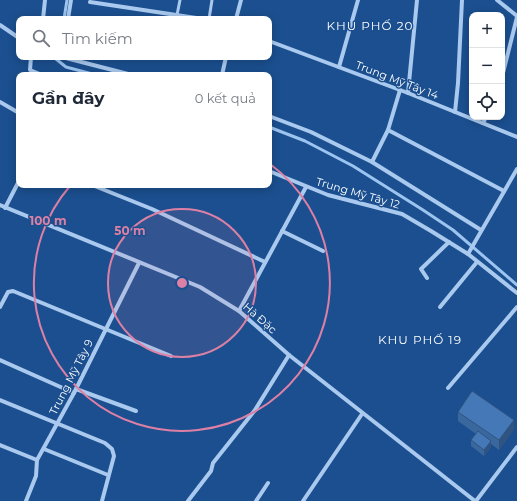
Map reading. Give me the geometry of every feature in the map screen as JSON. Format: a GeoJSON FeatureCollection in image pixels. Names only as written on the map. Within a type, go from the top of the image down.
{"type":"FeatureCollection","features":[{"type":"Feature","properties":{"kind":"street"},"geometry":{"type":"LineString","coordinates":[[43,16],[45,0]]}},
{"type":"Feature","properties":{"kind":"street"},"geometry":{"type":"LineString","coordinates":[[68,16],[71,0]]}},
{"type":"Feature","properties":{"kind":"street"},"geometry":{"type":"LineString","coordinates":[[237,16],[241,0]]}},
{"type":"Feature","properties":{"kind":"street"},"geometry":{"type":"LineString","coordinates":[[339,67],[358,0]]}},
{"type":"Feature","properties":{"kind":"street"},"geometry":{"type":"LineString","coordinates":[[408,94],[416,0]]}},
{"type":"Feature","properties":{"kind":"street"},"geometry":{"type":"LineString","coordinates":[[455,112],[462,0]]}},
{"type":"Feature","properties":{"kind":"street"},"geometry":{"type":"LineString","coordinates":[[497,0],[517,16],[505,65]]}},
{"type":"Feature","properties":{"kind":"street"},"geometry":{"type":"LineString","coordinates":[[90,2],[184,16]]}},
{"type":"Feature","properties":{"kind":"street"},"geometry":{"type":"LineString","coordinates":[[0,25],[16,36]]}},
{"type":"Feature","properties":{"kind":"street","name":"Trung Mỹ Tây 14"},"geometry":{"type":"LineString","coordinates":[[272,42],[400,90],[517,137]]}},
{"type":"Feature","properties":{"kind":"street"},"geometry":{"type":"LineString","coordinates":[[31,60],[30,70],[35,72]]}},
{"type":"Feature","properties":{"kind":"street"},"geometry":{"type":"LineString","coordinates":[[74,60],[120,72]]}},
{"type":"Feature","properties":{"kind":"street"},"geometry":{"type":"LineString","coordinates":[[223,72],[225,60]]}},
{"type":"Feature","properties":{"kind":"street"},"geometry":{"type":"LineString","coordinates":[[372,162],[388,130],[400,90]]}},
{"type":"Feature","properties":{"kind":"street"},"geometry":{"type":"LineString","coordinates":[[0,102],[16,111]]}},
{"type":"Feature","properties":{"kind":"street"},"geometry":{"type":"LineString","coordinates":[[272,117],[311,132],[372,162],[481,230]]}},
{"type":"Feature","properties":{"kind":"street"},"geometry":{"type":"LineString","coordinates":[[483,124],[485,120]]}},
{"type":"Feature","properties":{"kind":"street"},"geometry":{"type":"LineString","coordinates":[[388,130],[504,191]]}},
{"type":"Feature","properties":{"kind":"street"},"geometry":{"type":"LineString","coordinates":[[469,252],[517,169]]}},
{"type":"Feature","properties":{"kind":"street","name":"Trung Mỹ Tây 12"},"geometry":{"type":"LineString","coordinates":[[272,172],[328,195],[402,214],[469,252],[477,262],[517,293]]}},
{"type":"Feature","properties":{"kind":"street"},"geometry":{"type":"LineString","coordinates":[[5,208],[16,187]]}},
{"type":"Feature","properties":{"kind":"street"},"geometry":{"type":"LineString","coordinates":[[239,311],[306,187]]}},
{"type":"Feature","properties":{"kind":"street"},"geometry":{"type":"LineString","coordinates":[[100,188],[152,208],[265,262]]}},
{"type":"Feature","properties":{"kind":"street","name":"Hà Đặc"},"geometry":{"type":"LineString","coordinates":[[0,205],[200,288],[239,311],[289,355],[362,414],[476,501]]}},
{"type":"Feature","properties":{"kind":"street"},"geometry":{"type":"LineString","coordinates":[[282,231],[323,251]]}},
{"type":"Feature","properties":{"kind":"street"},"geometry":{"type":"LineString","coordinates":[[427,278],[421,269],[449,242]]}},
{"type":"Feature","properties":{"kind":"street","name":"Trung Mỹ Tây 9"},"geometry":{"type":"LineString","coordinates":[[26,501],[36,476],[38,460],[75,391],[139,262]]}},
{"type":"Feature","properties":{"kind":"street"},"geometry":{"type":"LineString","coordinates":[[440,307],[477,262]]}},
{"type":"Feature","properties":{"kind":"street"},"geometry":{"type":"LineString","coordinates":[[0,307],[8,292],[13,291],[170,356]]}},
{"type":"Feature","properties":{"kind":"street"},"geometry":{"type":"LineString","coordinates":[[448,388],[517,307]]}},
{"type":"Feature","properties":{"kind":"street"},"geometry":{"type":"LineString","coordinates":[[188,501],[211,471],[213,463],[255,410],[289,355]]}},
{"type":"Feature","properties":{"kind":"street"},"geometry":{"type":"LineString","coordinates":[[0,360],[75,391],[136,411]]}},
{"type":"Feature","properties":{"kind":"street"},"geometry":{"type":"LineString","coordinates":[[0,400],[105,443],[112,449],[114,456],[102,501]]}},
{"type":"Feature","properties":{"kind":"street"},"geometry":{"type":"LineString","coordinates":[[303,501],[362,414]]}},
{"type":"Feature","properties":{"kind":"street"},"geometry":{"type":"LineString","coordinates":[[0,445],[38,460]]}},
{"type":"Feature","properties":{"kind":"street"},"geometry":{"type":"LineString","coordinates":[[476,501],[517,447]]}},
{"type":"Feature","properties":{"kind":"street"},"geometry":{"type":"LineString","coordinates":[[44,449],[108,475]]}},
{"type":"Feature","properties":{"kind":"street"},"geometry":{"type":"LineString","coordinates":[[256,501],[268,483]]}},
{"type":"Feature","properties":{"kind":"lane"},"geometry":{"type":"LineString","coordinates":[[177,15],[180,0]]}},
{"type":"Feature","properties":{"kind":"lane"},"geometry":{"type":"LineString","coordinates":[[209,16],[212,0]]}},
{"type":"Feature","properties":{"kind":"building"},"geometry":{"type":"Polygon","coordinates":[[[472,391],[514,420],[499,440],[458,412],[472,391]]]}},
{"type":"Feature","properties":{"kind":"building"},"geometry":{"type":"Polygon","coordinates":[[[478,431],[491,441],[484,450],[471,440],[478,431]]]}},
{"type":"Feature","properties":{"kind":"waterway"},"geometry":{"type":"LineString","coordinates":[[64,16],[67,0]]}},
{"type":"Feature","properties":{"kind":"waterway"},"geometry":{"type":"LineString","coordinates":[[57,60],[66,67],[85,72]]}},
{"type":"Feature","properties":{"kind":"waterway"},"geometry":{"type":"LineString","coordinates":[[272,128],[305,141],[353,166],[423,210],[453,230],[517,285]]}},
{"type":"Feature","properties":{"kind":"district","name":"KHU PHỐ 20"},"geometry":{"type":"Point","coordinates":[370,26]}},
{"type":"Feature","properties":{"kind":"district","name":"KHU PHỐ 19"},"geometry":{"type":"Point","coordinates":[420,340]}}]}
